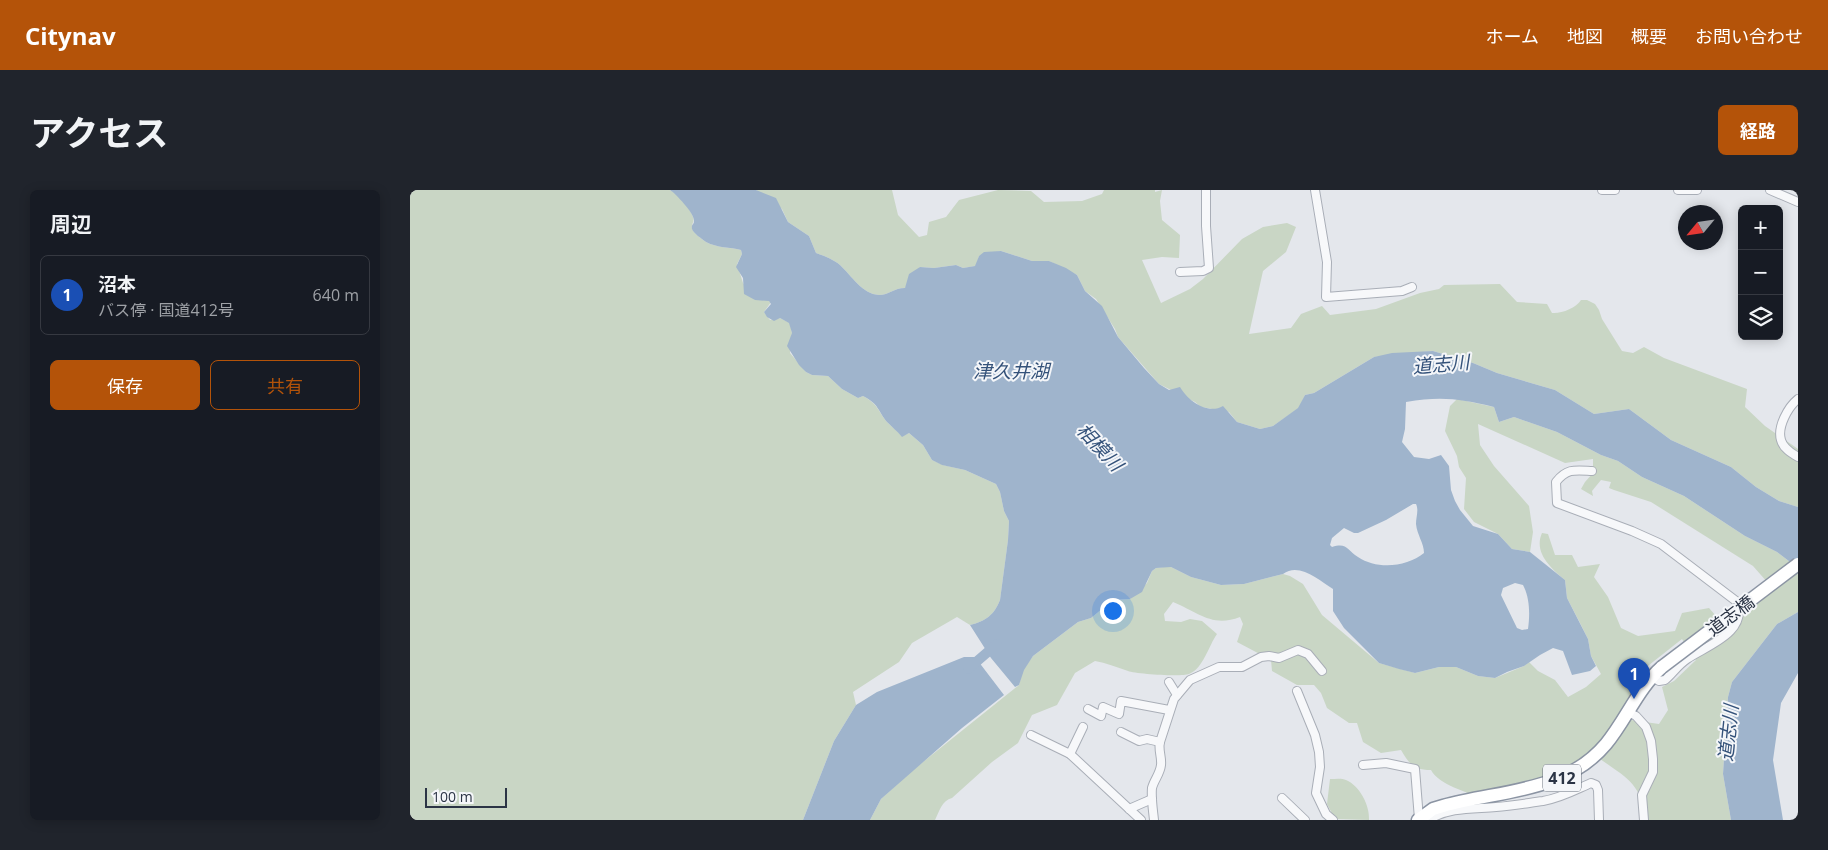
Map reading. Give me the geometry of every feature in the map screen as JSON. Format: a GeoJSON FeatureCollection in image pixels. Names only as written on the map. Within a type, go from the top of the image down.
{"type":"FeatureCollection","features":[{"type":"Feature","properties":{"kind":"highway","name":"道志橋"},"geometry":{"type":"LineString","coordinates":[[1652,677],[1662,667],[1798,564]]}},
{"type":"Feature","properties":{"kind":"highway","name":"412"},"geometry":{"type":"LineString","coordinates":[[1421,820],[1443,806],[1538,786],[1567,776],[1596,754],[1611,737],[1652,677]]}},
{"type":"Feature","properties":{"kind":"street"},"geometry":{"type":"LineString","coordinates":[[1180,272],[1203,271],[1209,268],[1206,190]]}},
{"type":"Feature","properties":{"kind":"street"},"geometry":{"type":"LineString","coordinates":[[1315,190],[1326,262],[1326,297],[1402,292],[1412,287]]}},
{"type":"Feature","properties":{"kind":"street"},"geometry":{"type":"LineString","coordinates":[[1602,190],[1615,190]]}},
{"type":"Feature","properties":{"kind":"street"},"geometry":{"type":"LineString","coordinates":[[1679,190],[1697,190]]}},
{"type":"Feature","properties":{"kind":"street"},"geometry":{"type":"LineString","coordinates":[[1773,190],[1798,202]]}},
{"type":"Feature","properties":{"kind":"street"},"geometry":{"type":"LineString","coordinates":[[1798,399],[1788,411],[1780,435],[1784,446],[1798,457]]}},
{"type":"Feature","properties":{"kind":"street"},"geometry":{"type":"LineString","coordinates":[[1592,471],[1570,470],[1561,476],[1556,482],[1556,503],[1661,544],[1736,601],[1739,608],[1739,617],[1734,627],[1717,642],[1688,657],[1665,680],[1660,681],[1652,677]]}},
{"type":"Feature","properties":{"kind":"street"},"geometry":{"type":"LineString","coordinates":[[1154,820],[1152,786],[1157,779],[1161,767],[1158,749],[1169,710],[1177,695],[1190,680],[1219,667],[1242,666],[1261,657],[1279,658],[1298,650],[1308,654],[1322,670]]}},
{"type":"Feature","properties":{"kind":"street"},"geometry":{"type":"LineString","coordinates":[[1169,682],[1177,695]]}},
{"type":"Feature","properties":{"kind":"street"},"geometry":{"type":"LineString","coordinates":[[1297,691],[1315,735],[1319,752],[1320,767],[1316,793],[1326,814],[1333,820]]}},
{"type":"Feature","properties":{"kind":"street"},"geometry":{"type":"LineString","coordinates":[[1088,709],[1101,716],[1103,707],[1118,714],[1121,701],[1169,710]]}},
{"type":"Feature","properties":{"kind":"street"},"geometry":{"type":"LineString","coordinates":[[1628,712],[1636,716],[1646,727],[1652,750],[1653,772],[1642,795],[1644,820]]}},
{"type":"Feature","properties":{"kind":"street"},"geometry":{"type":"LineString","coordinates":[[1070,754],[1084,727]]}},
{"type":"Feature","properties":{"kind":"street"},"geometry":{"type":"LineString","coordinates":[[1121,732],[1139,741],[1147,739],[1160,742]]}},
{"type":"Feature","properties":{"kind":"street"},"geometry":{"type":"LineString","coordinates":[[1031,735],[1070,754],[1141,820]]}},
{"type":"Feature","properties":{"kind":"street"},"geometry":{"type":"LineString","coordinates":[[1363,766],[1386,763],[1415,769],[1421,820],[1462,809],[1548,800],[1567,795],[1591,783],[1596,785],[1598,790],[1599,820]]}},
{"type":"Feature","properties":{"kind":"street"},"geometry":{"type":"LineString","coordinates":[[1282,798],[1305,820]]}},
{"type":"Feature","properties":{"kind":"street"},"geometry":{"type":"LineString","coordinates":[[1129,809],[1152,799]]}},
{"type":"Feature","properties":{"kind":"green space"},"geometry":{"type":"Polygon","coordinates":[[[410,190],[670,190],[680,198],[692,213],[692,228],[698,236],[710,244],[741,250],[742,254],[737,264],[743,283],[755,300],[771,302],[764,312],[770,320],[780,318],[790,323],[792,333],[790,353],[806,372],[812,375],[828,376],[842,389],[858,398],[863,396],[868,399],[875,405],[887,422],[902,436],[909,433],[923,445],[932,460],[943,465],[965,470],[996,484],[1009,521],[998,605],[989,617],[981,622],[970,625],[957,617],[912,643],[899,662],[853,692],[856,705],[834,741],[803,820],[410,820],[410,190]]]}},
{"type":"Feature","properties":{"kind":"green space"},"geometry":{"type":"Polygon","coordinates":[[[756,190],[892,190],[898,215],[919,237],[927,235],[929,222],[946,217],[959,200],[998,190],[1031,191],[1044,202],[1082,201],[1102,194],[1104,190],[1155,190],[1155,192],[1162,190],[1160,201],[1162,220],[1180,235],[1179,258],[1162,257],[1142,260],[1161,303],[1190,289],[1203,279],[1242,239],[1263,227],[1287,223],[1296,227],[1286,252],[1263,271],[1249,334],[1291,328],[1301,314],[1322,306],[1330,315],[1376,309],[1420,293],[1439,289],[1444,285],[1500,284],[1517,302],[1547,304],[1552,313],[1564,311],[1576,306],[1581,300],[1587,300],[1595,304],[1622,351],[1633,353],[1644,347],[1664,358],[1747,389],[1745,407],[1765,426],[1798,449],[1798,507],[1779,501],[1756,487],[1731,467],[1671,440],[1629,409],[1594,414],[1555,390],[1433,351],[1374,357],[1314,393],[1305,395],[1299,408],[1273,426],[1260,429],[1237,422],[1229,412],[1201,407],[1195,402],[1159,384],[1118,337],[1096,299],[1085,291],[1077,275],[1049,261],[1032,261],[1001,251],[979,256],[976,266],[963,268],[956,265],[934,268],[920,267],[905,288],[883,295],[873,294],[862,288],[837,263],[816,253],[809,236],[788,222],[782,209],[756,190]]]}},
{"type":"Feature","properties":{"kind":"green space"},"geometry":{"type":"Polygon","coordinates":[[[1457,399],[1494,407],[1499,422],[1514,417],[1557,432],[1601,455],[1618,461],[1642,477],[1684,496],[1745,536],[1777,552],[1798,568],[1798,612],[1777,624],[1732,682],[1728,697],[1723,774],[1731,820],[1645,820],[1640,798],[1632,783],[1600,759],[1482,799],[1446,784],[1431,770],[1416,767],[1401,750],[1381,753],[1363,742],[1357,723],[1349,723],[1327,708],[1321,693],[1314,685],[1297,685],[1272,671],[1271,660],[1237,642],[1243,624],[1240,617],[1221,621],[1213,620],[1173,602],[1164,614],[1165,621],[1181,622],[1190,619],[1202,621],[1217,634],[1202,662],[1194,671],[1184,675],[1158,675],[1128,671],[1095,661],[1075,673],[1057,705],[1032,715],[1018,743],[992,762],[952,798],[946,801],[935,820],[870,820],[881,799],[913,770],[1019,685],[1023,670],[1033,656],[1078,622],[1091,618],[1113,600],[1130,599],[1147,583],[1152,571],[1156,568],[1171,567],[1191,577],[1221,585],[1244,584],[1283,574],[1290,576],[1303,584],[1322,615],[1379,663],[1415,673],[1439,667],[1456,667],[1478,676],[1495,678],[1529,662],[1538,671],[1555,680],[1568,697],[1586,687],[1601,674],[1591,656],[1588,639],[1567,598],[1565,580],[1550,566],[1542,554],[1540,540],[1542,533],[1548,534],[1555,555],[1572,555],[1578,567],[1600,564],[1594,577],[1608,597],[1621,628],[1638,636],[1675,631],[1682,613],[1709,608],[1723,624],[1768,583],[1753,566],[1651,502],[1609,488],[1611,482],[1601,480],[1592,491],[1593,496],[1581,489],[1593,473],[1593,459],[1565,463],[1478,424],[1480,445],[1494,466],[1529,506],[1533,532],[1530,552],[1512,549],[1498,534],[1474,522],[1464,509],[1466,478],[1459,467],[1457,456],[1445,431],[1450,406],[1457,399]],[[1682,639],[1644,669],[1624,719],[1659,724],[1668,710],[1662,687],[1674,681],[1696,660],[1682,639]]]}},
{"type":"Feature","properties":{"kind":"green space"},"geometry":{"type":"Polygon","coordinates":[[[1330,779],[1344,779],[1356,787],[1366,803],[1369,820],[1335,819],[1327,804],[1330,779]]]}},
{"type":"Feature","properties":{"kind":"water","name":"津久井湖"},"geometry":{"type":"Polygon","coordinates":[[[670,190],[756,190],[776,198],[788,222],[809,236],[816,253],[837,263],[862,288],[873,294],[886,294],[905,288],[909,274],[920,267],[934,268],[956,265],[963,268],[975,266],[979,256],[984,252],[1001,251],[1032,261],[1049,261],[1077,275],[1085,291],[1102,306],[1118,337],[1159,384],[1169,390],[1180,387],[1193,402],[1205,408],[1211,409],[1223,406],[1237,422],[1260,429],[1273,426],[1298,408],[1305,395],[1314,393],[1374,357],[1392,353],[1433,351],[1473,363],[1497,373],[1555,390],[1594,414],[1629,409],[1671,440],[1731,467],[1756,487],[1779,501],[1798,507],[1798,568],[1777,552],[1745,536],[1684,496],[1642,477],[1618,461],[1601,455],[1557,432],[1514,417],[1499,422],[1494,407],[1451,399],[1419,400],[1406,402],[1405,429],[1402,442],[1414,457],[1429,459],[1441,455],[1449,466],[1451,490],[1455,501],[1473,526],[1498,534],[1512,549],[1530,552],[1565,580],[1567,598],[1588,639],[1591,656],[1596,666],[1590,671],[1572,675],[1563,651],[1553,648],[1524,666],[1495,678],[1478,676],[1456,667],[1439,667],[1415,673],[1379,663],[1344,628],[1333,611],[1333,589],[1309,574],[1296,570],[1244,584],[1221,585],[1191,577],[1171,567],[1156,568],[1152,571],[1142,592],[1130,599],[1113,600],[1091,618],[1078,622],[1033,656],[1024,670],[1019,685],[1015,687],[991,658],[970,625],[981,622],[989,617],[1000,600],[1009,521],[996,484],[965,470],[942,465],[932,460],[923,445],[909,433],[902,437],[868,399],[863,396],[858,398],[842,389],[828,376],[812,375],[806,372],[799,365],[787,346],[792,333],[789,323],[780,318],[774,321],[767,317],[764,312],[771,304],[769,301],[755,300],[744,294],[743,278],[736,267],[742,254],[741,250],[710,244],[698,236],[692,229],[694,218],[692,214],[670,190]],[[1413,504],[1386,520],[1358,533],[1344,528],[1332,538],[1330,545],[1332,547],[1344,546],[1358,557],[1374,564],[1401,564],[1417,558],[1424,553],[1416,524],[1417,506],[1413,504]],[[1515,583],[1503,588],[1501,595],[1517,628],[1522,630],[1528,629],[1527,595],[1523,585],[1515,583]]]}},
{"type":"Feature","properties":{"kind":"water","name":"道志川"},"geometry":{"type":"Polygon","coordinates":[[[1798,612],[1798,673],[1781,703],[1773,760],[1783,820],[1731,820],[1723,774],[1728,697],[1732,682],[1777,624],[1798,612]]]}},
{"type":"Feature","properties":{"kind":"water"},"geometry":{"type":"Polygon","coordinates":[[[964,657],[975,657],[1004,695],[962,728],[881,799],[870,820],[803,820],[834,741],[856,705],[877,692],[964,657]]]}},
{"type":"Feature","properties":{"kind":"waterway","name":"相模川"},"geometry":{"type":"LineString","coordinates":[[968,669],[997,644]]}},
{"type":"Feature","properties":{"kind":"place","name":"沼本"},"geometry":{"type":"Point","coordinates":[1634,699]}}]}
